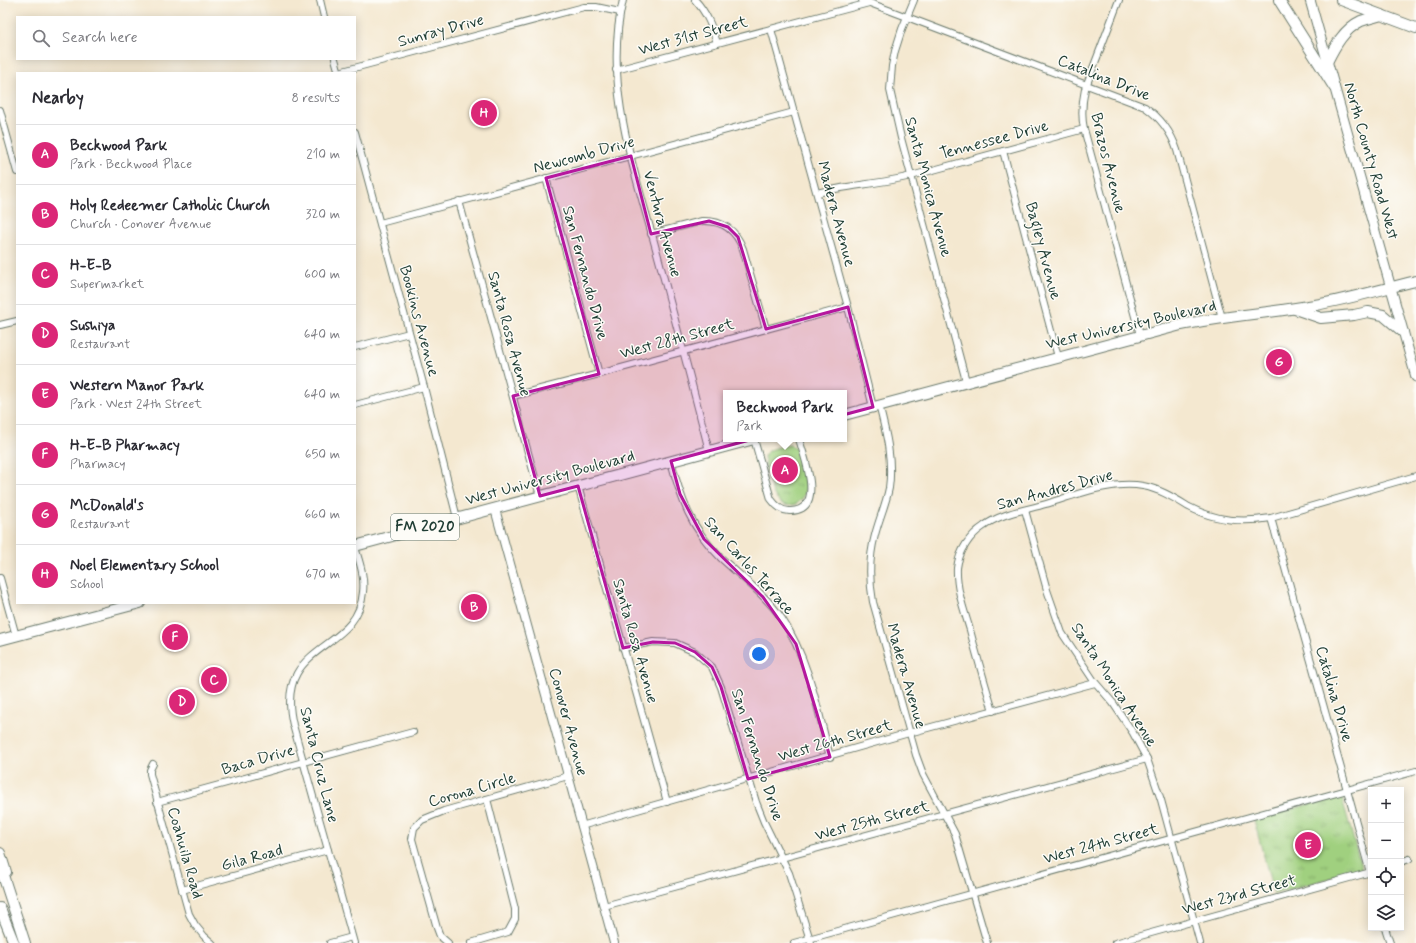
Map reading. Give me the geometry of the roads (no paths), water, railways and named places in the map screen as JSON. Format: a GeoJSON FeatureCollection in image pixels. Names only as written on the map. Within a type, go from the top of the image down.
{"type":"FeatureCollection","features":[{"type":"Feature","properties":{"kind":"main road"},"geometry":{"type":"LineString","coordinates":[[1279,0],[1334,87]]}},
{"type":"Feature","properties":{"kind":"main road","name":"North County Road West"},"geometry":{"type":"LineString","coordinates":[[1310,0],[1416,377]]}},
{"type":"Feature","properties":{"kind":"main road"},"geometry":{"type":"LineString","coordinates":[[1341,0],[1416,28]]}},
{"type":"Feature","properties":{"kind":"main road"},"geometry":{"type":"LineString","coordinates":[[1327,62],[1340,39],[1352,27],[1360,22],[1382,15]]}},
{"type":"Feature","properties":{"kind":"main road","name":"West University Boulevard"},"geometry":{"type":"LineString","coordinates":[[847,414],[966,381],[1195,322],[1314,305],[1356,297],[1416,281]]}},
{"type":"Feature","properties":{"kind":"main road"},"geometry":{"type":"LineString","coordinates":[[1294,308],[1321,318],[1354,315],[1368,312],[1383,315],[1403,332]]}},
{"type":"Feature","properties":{"kind":"main road","name":"West University Boulevard"},"geometry":{"type":"LineString","coordinates":[[356,547],[457,518],[743,442]]}},
{"type":"Feature","properties":{"kind":"main road"},"geometry":{"type":"LineString","coordinates":[[0,640],[135,604]]}},
{"type":"Feature","properties":{"kind":"main road"},"geometry":{"type":"LineString","coordinates":[[0,853],[19,910],[21,930]]}},
{"type":"Feature","properties":{"kind":"main road"},"geometry":{"type":"LineString","coordinates":[[0,866],[25,943]]}},
{"type":"Feature","properties":{"kind":"main road"},"geometry":{"type":"LineString","coordinates":[[0,908],[14,943]]}},
{"type":"Feature","properties":{"kind":"street"},"geometry":{"type":"LineString","coordinates":[[320,0],[324,16]]}},
{"type":"Feature","properties":{"kind":"street","name":"Ventura Avenue"},"geometry":{"type":"LineString","coordinates":[[623,0],[617,34],[616,70],[618,92],[627,142],[709,451]]}},
{"type":"Feature","properties":{"kind":"street"},"geometry":{"type":"LineString","coordinates":[[695,0],[704,10],[717,43]]}},
{"type":"Feature","properties":{"kind":"street","name":"Catalina Drive"},"geometry":{"type":"LineString","coordinates":[[862,0],[1087,84],[1145,107],[1158,117],[1170,132],[1177,150],[1222,318]]}},
{"type":"Feature","properties":{"kind":"street","name":"Santa Monica Avenue"},"geometry":{"type":"LineString","coordinates":[[914,0],[895,50],[890,85],[893,104],[911,176],[966,381]]}},
{"type":"Feature","properties":{"kind":"street","name":"Brazos Avenue"},"geometry":{"type":"LineString","coordinates":[[1119,0],[1087,84],[1082,100],[1082,112],[1084,129],[1140,335]]}},
{"type":"Feature","properties":{"kind":"street","name":"West 31st Street"},"geometry":{"type":"LineString","coordinates":[[616,70],[869,3]]}},
{"type":"Feature","properties":{"kind":"street","name":"Sunray Drive"},"geometry":{"type":"LineString","coordinates":[[339,72],[584,7],[601,8],[620,12]]}},
{"type":"Feature","properties":{"kind":"street","name":"Madera Avenue"},"geometry":{"type":"LineString","coordinates":[[772,29],[848,307],[888,443],[890,477],[887,498],[872,550],[870,566],[870,585],[875,611],[916,755],[923,774],[946,814],[957,839],[987,943]]}},
{"type":"Feature","properties":{"kind":"street"},"geometry":{"type":"LineString","coordinates":[[336,60],[339,72]]}},
{"type":"Feature","properties":{"kind":"street"},"geometry":{"type":"LineString","coordinates":[[0,110],[16,168]]}},
{"type":"Feature","properties":{"kind":"street","name":"Newcomb Drive"},"geometry":{"type":"LineString","coordinates":[[380,223],[794,112]]}},
{"type":"Feature","properties":{"kind":"street","name":"Tennessee Drive"},"geometry":{"type":"LineString","coordinates":[[817,193],[834,188],[891,181],[1084,129]]}},
{"type":"Feature","properties":{"kind":"street","name":"Bookins Avenue"},"geometry":{"type":"LineString","coordinates":[[356,136],[424,387],[457,518]]}},
{"type":"Feature","properties":{"kind":"street","name":"Bagley Avenue"},"geometry":{"type":"LineString","coordinates":[[1003,151],[1058,357]]}},
{"type":"Feature","properties":{"kind":"street"},"geometry":{"type":"LineString","coordinates":[[356,162],[363,160]]}},
{"type":"Feature","properties":{"kind":"street","name":"San Fernando Drive"},"geometry":{"type":"LineString","coordinates":[[546,178],[599,374]]}},
{"type":"Feature","properties":{"kind":"street","name":"Santa Rosa Avenue"},"geometry":{"type":"LineString","coordinates":[[459,201],[540,496]]}},
{"type":"Feature","properties":{"kind":"street"},"geometry":{"type":"LineString","coordinates":[[652,234],[709,220],[722,224],[733,232],[738,237],[744,249],[766,329]]}},
{"type":"Feature","properties":{"kind":"street","name":"West 28th Street"},"geometry":{"type":"LineString","coordinates":[[513,396],[848,307]]}},
{"type":"Feature","properties":{"kind":"street"},"geometry":{"type":"LineString","coordinates":[[0,325],[16,321]]}},
{"type":"Feature","properties":{"kind":"street"},"geometry":{"type":"LineString","coordinates":[[356,347],[409,333]]}},
{"type":"Feature","properties":{"kind":"street"},"geometry":{"type":"LineString","coordinates":[[356,405],[424,387]]}},
{"type":"Feature","properties":{"kind":"street"},"geometry":{"type":"LineString","coordinates":[[755,442],[771,499],[777,507],[792,512],[805,505],[811,492],[809,476],[800,442]]}},
{"type":"Feature","properties":{"kind":"street","name":"San Carlos Terrace"},"geometry":{"type":"LineString","coordinates":[[671,462],[687,512],[704,539],[719,556],[763,597],[782,619],[796,644],[806,671],[830,757]]}},
{"type":"Feature","properties":{"kind":"street","name":"San Andres Drive"},"geometry":{"type":"LineString","coordinates":[[993,711],[962,604],[958,584],[958,568],[961,554],[976,531],[994,520],[1108,487],[1128,484],[1157,489],[1207,515],[1224,520],[1242,521],[1271,518],[1416,476]]}},
{"type":"Feature","properties":{"kind":"street","name":"Santa Rosa Avenue"},"geometry":{"type":"LineString","coordinates":[[578,486],[667,802]]}},
{"type":"Feature","properties":{"kind":"street","name":"Conover Avenue"},"geometry":{"type":"LineString","coordinates":[[495,509],[614,943]]}},
{"type":"Feature","properties":{"kind":"street","name":"Santa Monica Avenue"},"geometry":{"type":"LineString","coordinates":[[1025,510],[1056,618],[1065,637],[1095,683],[1113,703],[1133,733],[1147,759],[1172,838],[1200,943]]}},
{"type":"Feature","properties":{"kind":"street","name":"Catalina Drive"},"geometry":{"type":"LineString","coordinates":[[1271,518],[1368,864]]}},
{"type":"Feature","properties":{"kind":"street","name":"Santa Cruz Lane"},"geometry":{"type":"LineString","coordinates":[[353,940],[291,716],[290,702],[292,684],[300,668],[310,657],[339,636],[358,613],[363,597],[364,581],[356,551]]}},
{"type":"Feature","properties":{"kind":"street"},"geometry":{"type":"LineString","coordinates":[[0,578],[16,636]]}},
{"type":"Feature","properties":{"kind":"street","name":"San Fernando Drive"},"geometry":{"type":"LineString","coordinates":[[623,648],[653,642],[675,643],[696,652],[704,659],[714,672],[721,687],[748,779],[764,822],[783,858],[799,901],[810,941]]}},
{"type":"Feature","properties":{"kind":"street","name":"West 26th Street"},"geometry":{"type":"LineString","coordinates":[[581,826],[830,757],[909,733],[1095,683]]}},
{"type":"Feature","properties":{"kind":"street","name":"Baca Drive"},"geometry":{"type":"LineString","coordinates":[[157,802],[413,732]]}},
{"type":"Feature","properties":{"kind":"street","name":"West 25th Street"},"geometry":{"type":"LineString","coordinates":[[604,906],[1147,759]]}},
{"type":"Feature","properties":{"kind":"street","name":"Coahuila Road"},"geometry":{"type":"LineString","coordinates":[[152,764],[150,774],[189,914],[195,926],[212,943]]}},
{"type":"Feature","properties":{"kind":"street","name":"West 24th Street"},"geometry":{"type":"LineString","coordinates":[[794,943],[810,941],[973,893],[1416,771]]}},
{"type":"Feature","properties":{"kind":"street","name":"Corona Circle"},"geometry":{"type":"LineString","coordinates":[[448,943],[440,936],[437,928],[415,852],[412,835],[417,824],[427,816],[568,776]]}},
{"type":"Feature","properties":{"kind":"street"},"geometry":{"type":"LineString","coordinates":[[471,943],[508,932],[515,919],[515,908],[486,800]]}},
{"type":"Feature","properties":{"kind":"street","name":"Gila Road"},"geometry":{"type":"LineString","coordinates":[[182,890],[328,850]]}},
{"type":"Feature","properties":{"kind":"street"},"geometry":{"type":"LineString","coordinates":[[1404,861],[1409,859]]}},
{"type":"Feature","properties":{"kind":"street","name":"West 23rd Street"},"geometry":{"type":"LineString","coordinates":[[1115,943],[1368,875]]}},
{"type":"Feature","properties":{"kind":"street"},"geometry":{"type":"LineString","coordinates":[[1386,931],[1390,943]]}},
{"type":"Feature","properties":{"kind":"street"},"geometry":{"type":"LineString","coordinates":[[330,943],[353,940]]}},
{"type":"Feature","properties":{"kind":"place","name":"Noel Elementary School"},"geometry":{"type":"Point","coordinates":[484,113]}},
{"type":"Feature","properties":{"kind":"place","name":"McDonald's"},"geometry":{"type":"Point","coordinates":[1279,362]}},
{"type":"Feature","properties":{"kind":"place","name":"Beckwood Park"},"geometry":{"type":"Point","coordinates":[785,470]}},
{"type":"Feature","properties":{"kind":"place","name":"Holy Redeemer Catholic Church"},"geometry":{"type":"Point","coordinates":[474,607]}},
{"type":"Feature","properties":{"kind":"place","name":"H-E-B Pharmacy"},"geometry":{"type":"Point","coordinates":[175,637]}},
{"type":"Feature","properties":{"kind":"place","name":"H-E-B"},"geometry":{"type":"Point","coordinates":[214,680]}},
{"type":"Feature","properties":{"kind":"place","name":"Sushiya"},"geometry":{"type":"Point","coordinates":[182,702]}},
{"type":"Feature","properties":{"kind":"place","name":"Western Manor Park"},"geometry":{"type":"Point","coordinates":[1308,845]}}]}
